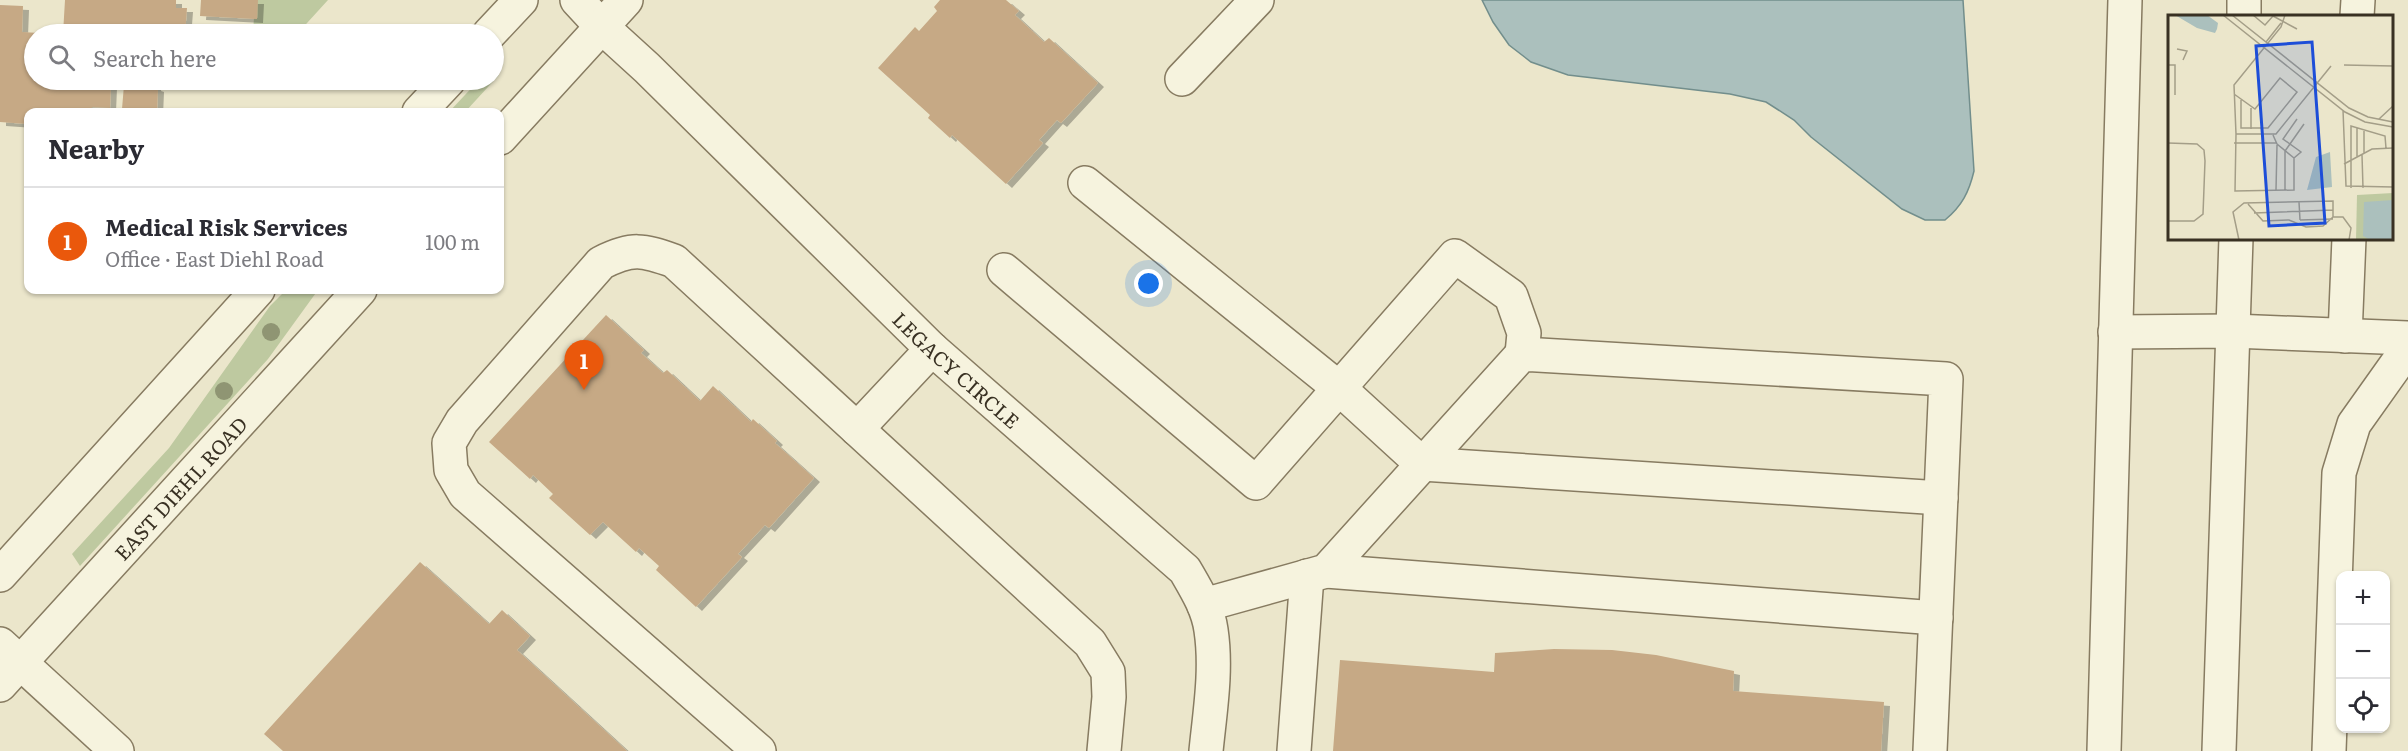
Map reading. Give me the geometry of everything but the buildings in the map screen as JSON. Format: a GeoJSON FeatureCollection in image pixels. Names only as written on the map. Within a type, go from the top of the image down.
{"type":"FeatureCollection","features":[{"type":"Feature","properties":{"kind":"street"},"geometry":{"type":"LineString","coordinates":[[498,24],[521,0]]}},
{"type":"Feature","properties":{"kind":"street","name":"LEGACY CIRCLE"},"geometry":{"type":"LineString","coordinates":[[577,0],[932,349],[1185,570],[1204,604],[1211,628],[1214,668],[1206,751]]}},
{"type":"Feature","properties":{"kind":"street"},"geometry":{"type":"LineString","coordinates":[[504,134],[626,0]]}},
{"type":"Feature","properties":{"kind":"street"},"geometry":{"type":"LineString","coordinates":[[1182,79],[1257,0]]}},
{"type":"Feature","properties":{"kind":"street"},"geometry":{"type":"LineString","coordinates":[[2104,751],[2125,0]]}},
{"type":"Feature","properties":{"kind":"street"},"geometry":{"type":"LineString","coordinates":[[2357,15],[2358,0]]}},
{"type":"Feature","properties":{"kind":"street"},"geometry":{"type":"LineString","coordinates":[[423,108],[440,90]]}},
{"type":"Feature","properties":{"kind":"street"},"geometry":{"type":"LineString","coordinates":[[1085,183],[1340,389],[1422,464],[1941,498]]}},
{"type":"Feature","properties":{"kind":"street"},"geometry":{"type":"LineString","coordinates":[[2219,751],[2236,240]]}},
{"type":"Feature","properties":{"kind":"street"},"geometry":{"type":"LineString","coordinates":[[2345,336],[2349,240]]}},
{"type":"Feature","properties":{"kind":"street"},"geometry":{"type":"LineString","coordinates":[[759,751],[465,494],[452,470],[449,443],[462,420],[601,263],[619,254],[644,251],[674,261],[1090,644],[1108,672],[1104,751]]}},
{"type":"Feature","properties":{"kind":"street"},"geometry":{"type":"LineString","coordinates":[[1004,270],[1256,483],[1455,256],[1511,296],[1524,333],[1522,354],[1422,464],[1316,573],[1294,751]]}},
{"type":"Feature","properties":{"kind":"street"},"geometry":{"type":"LineString","coordinates":[[0,575],[254,294]]}},
{"type":"Feature","properties":{"kind":"street","name":"EAST DIEHL ROAD"},"geometry":{"type":"LineString","coordinates":[[7,664],[356,294]]}},
{"type":"Feature","properties":{"kind":"street"},"geometry":{"type":"LineString","coordinates":[[2115,332],[2233,332],[2408,338]]}},
{"type":"Feature","properties":{"kind":"street"},"geometry":{"type":"LineString","coordinates":[[2329,751],[2339,474],[2354,424],[2408,348]]}},
{"type":"Feature","properties":{"kind":"street"},"geometry":{"type":"LineString","coordinates":[[857,429],[932,349]]}},
{"type":"Feature","properties":{"kind":"street"},"geometry":{"type":"LineString","coordinates":[[1522,354],[1946,379],[1930,751]]}},
{"type":"Feature","properties":{"kind":"street"},"geometry":{"type":"LineString","coordinates":[[1204,604],[1316,573],[1936,618]]}},
{"type":"Feature","properties":{"kind":"street"},"geometry":{"type":"LineString","coordinates":[[7,664],[117,751]]}},
{"type":"Feature","properties":{"kind":"green space"},"geometry":{"type":"Polygon","coordinates":[[[255,0],[328,0],[306,24],[254,24],[255,0]]]}},
{"type":"Feature","properties":{"kind":"green space"},"geometry":{"type":"Polygon","coordinates":[[[470,90],[485,90],[469,108],[453,108],[470,90]]]}},
{"type":"Feature","properties":{"kind":"green space"},"geometry":{"type":"Polygon","coordinates":[[[282,294],[315,294],[268,359],[80,566],[72,554],[169,448],[270,306],[282,294]]]}},
{"type":"Feature","properties":{"kind":"shaded area"},"geometry":{"type":"Polygon","coordinates":[[[1482,0],[1963,0],[1974,171],[1970,186],[1960,204],[1945,220],[1925,220],[1902,209],[1811,137],[1794,120],[1766,102],[1730,94],[1568,75],[1531,62],[1509,45],[1493,22],[1482,0]]]}},
{"type":"Feature","properties":{"kind":"place","name":"Medical Risk Services"},"geometry":{"type":"Point","coordinates":[584,390]}}]}
